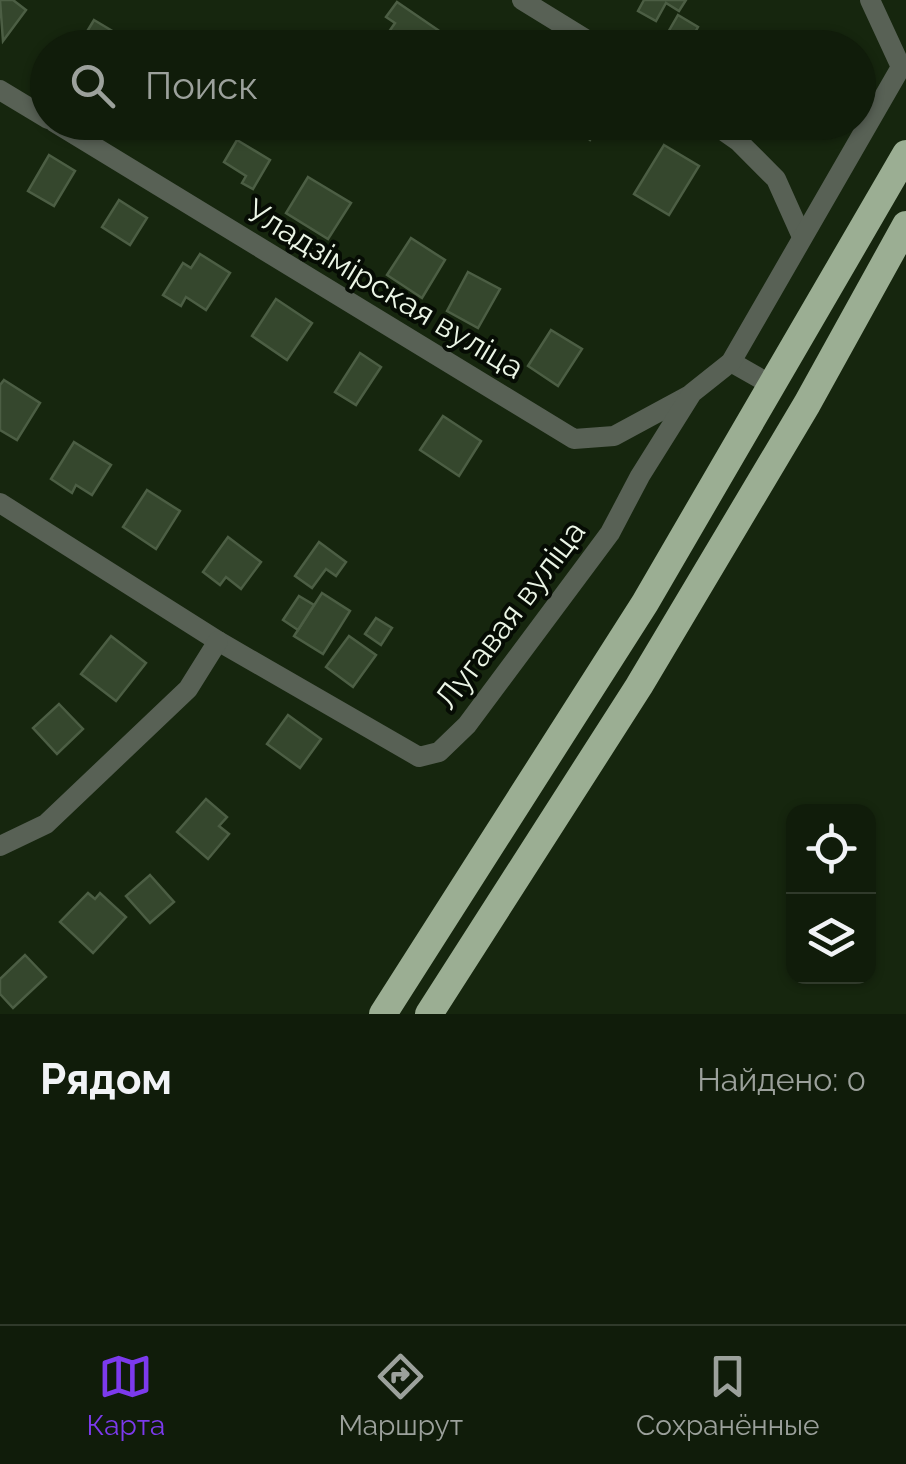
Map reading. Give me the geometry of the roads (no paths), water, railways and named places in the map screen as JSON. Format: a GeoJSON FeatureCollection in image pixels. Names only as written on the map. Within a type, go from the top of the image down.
{"type":"FeatureCollection","features":[{"type":"Feature","properties":{"kind":"highway"},"geometry":{"type":"LineString","coordinates":[[383,1014],[589,694],[906,154]]}},
{"type":"Feature","properties":{"kind":"highway"},"geometry":{"type":"LineString","coordinates":[[429,1014],[640,686],[807,404],[906,225]]}},
{"type":"Feature","properties":{"kind":"street"},"geometry":{"type":"LineString","coordinates":[[522,0],[571,30]]}},
{"type":"Feature","properties":{"kind":"street"},"geometry":{"type":"LineString","coordinates":[[870,0],[903,62]]}},
{"type":"Feature","properties":{"kind":"street","name":"Лугавая вуліца"},"geometry":{"type":"LineString","coordinates":[[876,109],[903,62]]}},
{"type":"Feature","properties":{"kind":"street","name":"Уладзімірская вуліца"},"geometry":{"type":"LineString","coordinates":[[0,90],[30,109]]}},
{"type":"Feature","properties":{"kind":"street","name":"Уладзімірская вуліца"},"geometry":{"type":"LineString","coordinates":[[81,140],[574,439],[614,436],[692,394]]}},
{"type":"Feature","properties":{"kind":"street"},"geometry":{"type":"LineString","coordinates":[[737,140],[776,179],[802,236]]}},
{"type":"Feature","properties":{"kind":"street","name":"Лугавая вуліца"},"geometry":{"type":"LineString","coordinates":[[0,503],[218,640],[419,756],[439,752],[466,725],[610,533],[640,476],[692,394],[731,362],[858,140]]}},
{"type":"Feature","properties":{"kind":"street"},"geometry":{"type":"LineString","coordinates":[[731,362],[773,386]]}},
{"type":"Feature","properties":{"kind":"street"},"geometry":{"type":"LineString","coordinates":[[0,846],[46,824],[188,689],[218,640]]}}]}
